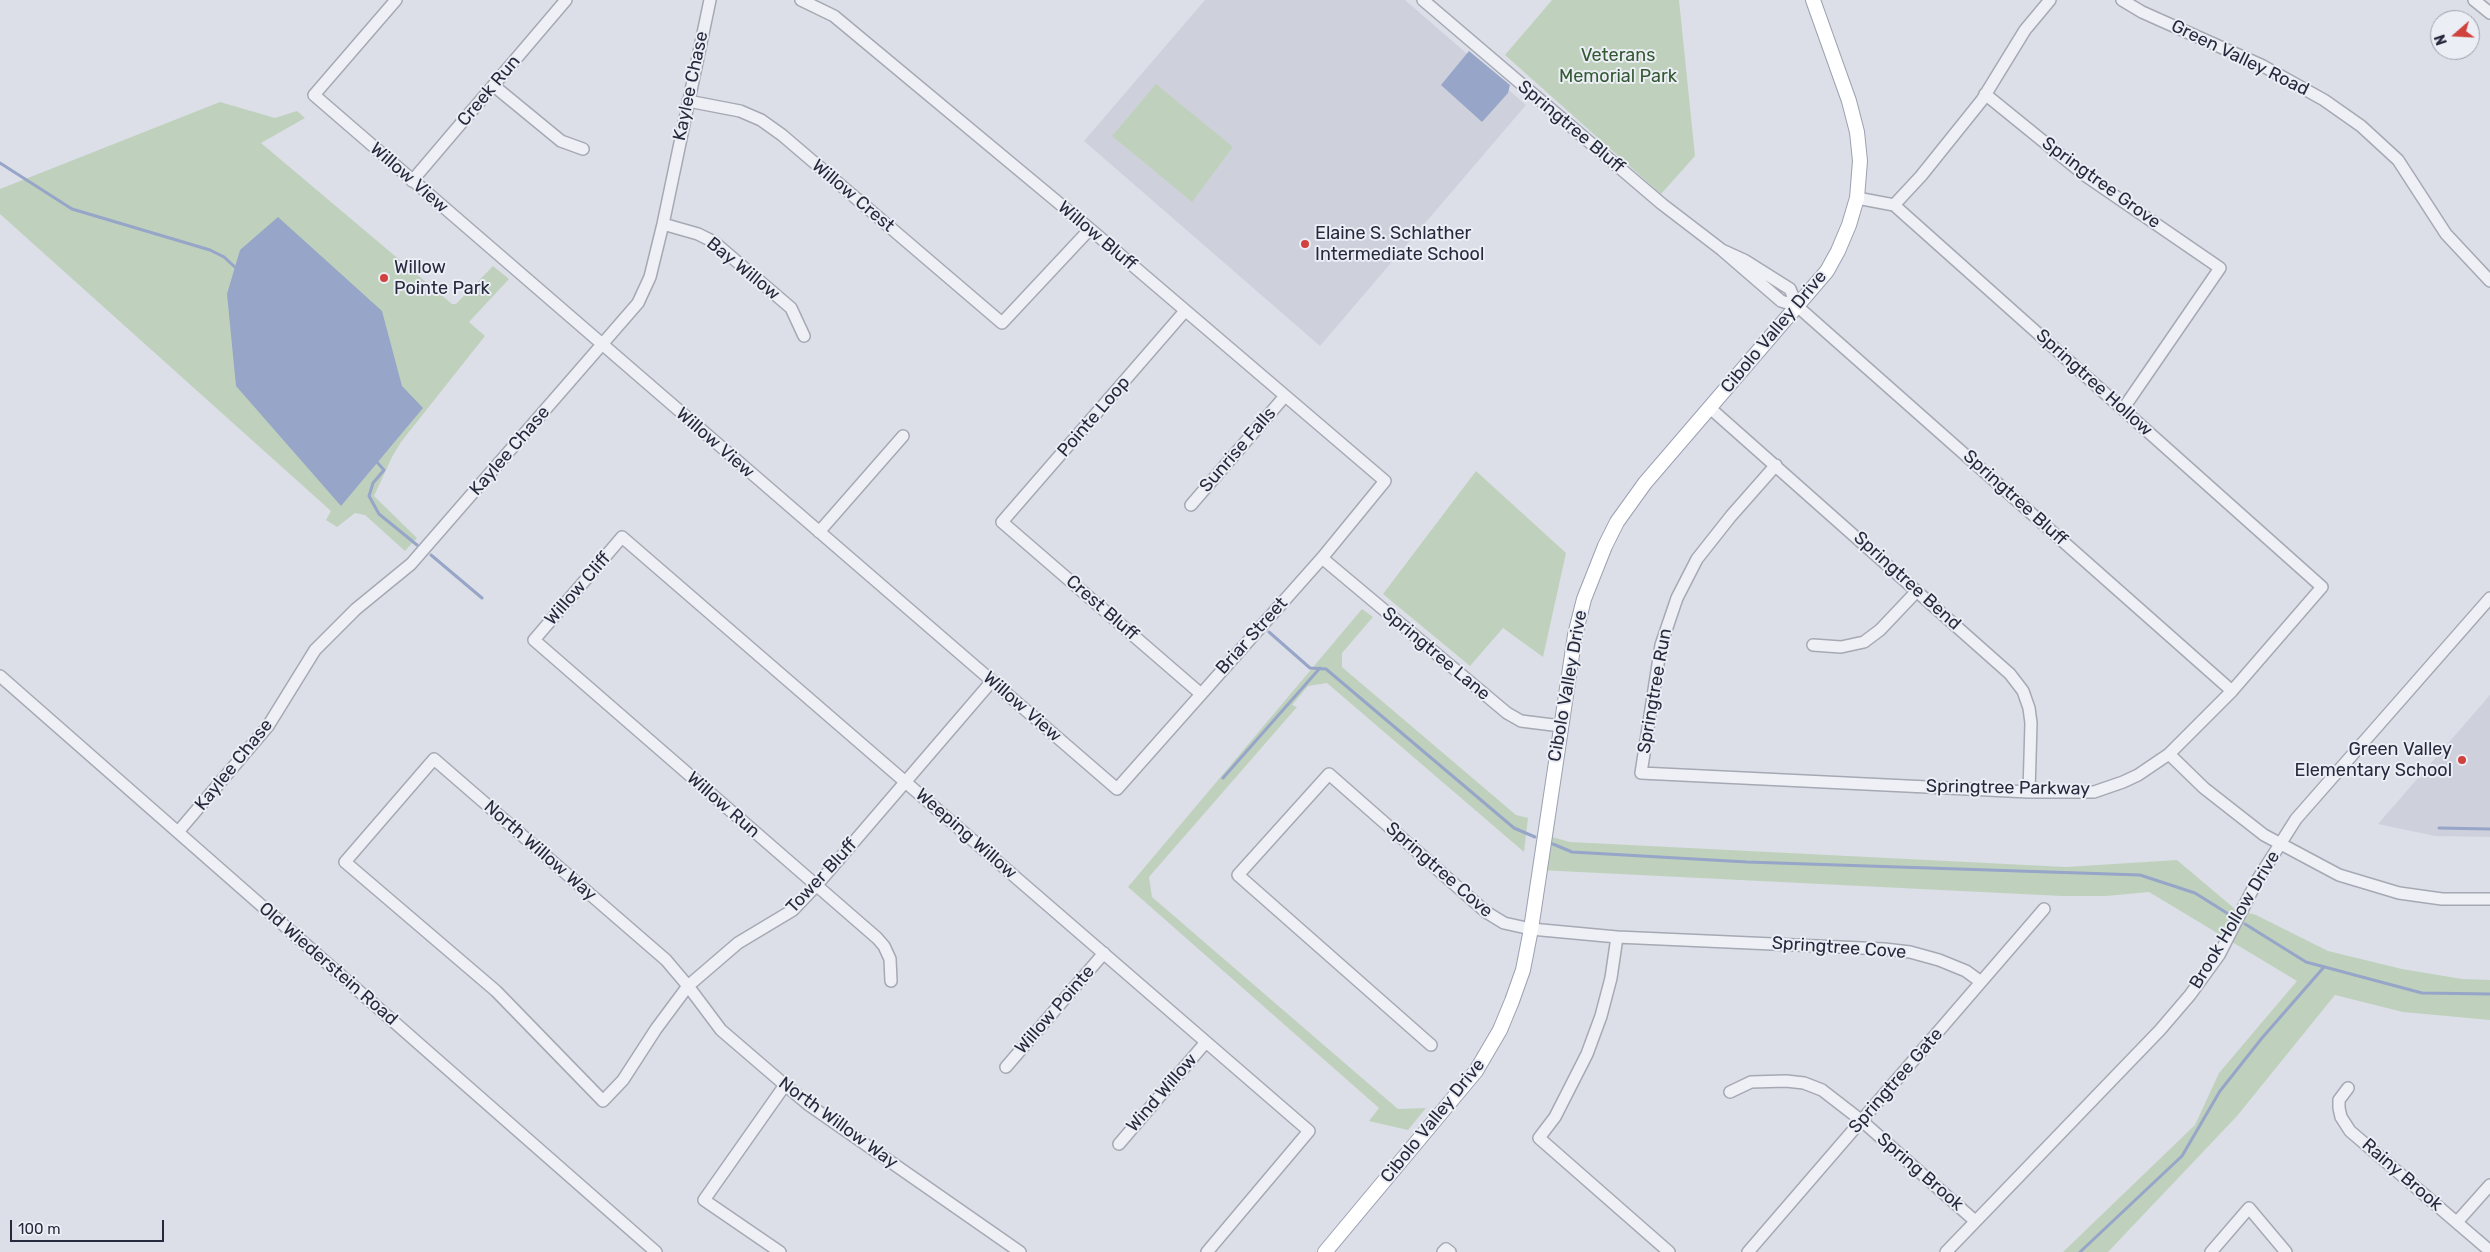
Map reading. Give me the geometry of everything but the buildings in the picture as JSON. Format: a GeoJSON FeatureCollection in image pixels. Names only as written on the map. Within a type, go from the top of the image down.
{"type":"FeatureCollection","features":[{"type":"Feature","properties":{"kind":"main road","name":"Cibolo Valley Drive"},"geometry":{"type":"LineString","coordinates":[[1325,1252],[1476,1071],[1500,1030],[1512,1001],[1523,970],[1531,929],[1574,635],[1584,598],[1617,522],[1645,483],[1827,271],[1838,251],[1857,198],[1860,161],[1857,132],[1849,101],[1814,0]]}},
{"type":"Feature","properties":{"kind":"street","name":"Willow View"},"geometry":{"type":"LineString","coordinates":[[396,0],[314,96],[1117,789]]}},
{"type":"Feature","properties":{"kind":"street","name":"Creek Run"},"geometry":{"type":"LineString","coordinates":[[412,181],[566,0]]}},
{"type":"Feature","properties":{"kind":"street","name":"Kaylee Chase"},"geometry":{"type":"LineString","coordinates":[[178,832],[264,732],[315,650],[356,609],[416,559],[638,303],[646,290],[663,224],[710,0]]}},
{"type":"Feature","properties":{"kind":"street","name":"Willow Bluff"},"geometry":{"type":"LineString","coordinates":[[801,0],[834,16],[1090,229],[1385,481]]}},
{"type":"Feature","properties":{"kind":"street","name":"Springtree Bluff"},"geometry":{"type":"LineString","coordinates":[[1423,0],[1662,204],[1722,250],[1744,260],[1790,289],[1797,306],[2232,690]]}},
{"type":"Feature","properties":{"kind":"street"},"geometry":{"type":"LineString","coordinates":[[1857,198],[1894,205],[1921,176],[1986,94],[2025,30],[2050,0]]}},
{"type":"Feature","properties":{"kind":"street","name":"Green Valley Road"},"geometry":{"type":"LineString","coordinates":[[2122,0],[2142,12],[2263,66],[2324,100],[2361,126],[2398,160],[2446,234],[2490,281]]}},
{"type":"Feature","properties":{"kind":"street"},"geometry":{"type":"LineString","coordinates":[[2474,0],[2490,13]]}},
{"type":"Feature","properties":{"kind":"street"},"geometry":{"type":"LineString","coordinates":[[494,86],[561,141],[583,149]]}},
{"type":"Feature","properties":{"kind":"street","name":"Springtree Grove"},"geometry":{"type":"LineString","coordinates":[[1986,94],[2086,176],[2220,268],[2123,409]]}},
{"type":"Feature","properties":{"kind":"street","name":"Willow Crest"},"geometry":{"type":"LineString","coordinates":[[688,101],[740,111],[761,120],[782,134],[1002,323],[1090,229]]}},
{"type":"Feature","properties":{"kind":"street","name":"Springtree Hollow"},"geometry":{"type":"LineString","coordinates":[[1894,205],[2322,587]]}},
{"type":"Feature","properties":{"kind":"street","name":"Bay Willow"},"geometry":{"type":"LineString","coordinates":[[663,224],[698,234],[719,246],[791,308],[804,336]]}},
{"type":"Feature","properties":{"kind":"street","name":"Pointe Loop"},"geometry":{"type":"LineString","coordinates":[[1002,522],[1186,311]]}},
{"type":"Feature","properties":{"kind":"street","name":"Sunrise Falls"},"geometry":{"type":"LineString","coordinates":[[1191,505],[1286,396]]}},
{"type":"Feature","properties":{"kind":"street","name":"Springtree Bend"},"geometry":{"type":"LineString","coordinates":[[1710,408],[2010,674],[2023,692],[2031,723],[2029,792]]}},
{"type":"Feature","properties":{"kind":"street"},"geometry":{"type":"LineString","coordinates":[[819,532],[903,436]]}},
{"type":"Feature","properties":{"kind":"street","name":"Springtree Run"},"geometry":{"type":"LineString","coordinates":[[1641,773],[1661,645],[1677,598],[1697,559],[1731,516],[1776,465]]}},
{"type":"Feature","properties":{"kind":"street","name":"Briar Street"},"geometry":{"type":"LineString","coordinates":[[1117,789],[1322,558],[1385,481]]}},
{"type":"Feature","properties":{"kind":"street","name":"Crest Bluff"},"geometry":{"type":"LineString","coordinates":[[1002,522],[1201,694]]}},
{"type":"Feature","properties":{"kind":"street","name":"Willow Cliff"},"geometry":{"type":"LineString","coordinates":[[534,640],[622,537]]}},
{"type":"Feature","properties":{"kind":"street","name":"Weeping Willow"},"geometry":{"type":"LineString","coordinates":[[622,537],[1309,1131],[1207,1252]]}},
{"type":"Feature","properties":{"kind":"street","name":"Springtree Lane"},"geometry":{"type":"LineString","coordinates":[[1322,558],[1507,713],[1520,721],[1561,726]]}},
{"type":"Feature","properties":{"kind":"street","name":"Springtree Parkway"},"geometry":{"type":"LineString","coordinates":[[1641,773],[2029,792],[2094,792],[2123,782],[2156,765],[2169,754],[2232,690],[2322,587]]}},
{"type":"Feature","properties":{"kind":"street"},"geometry":{"type":"LineString","coordinates":[[1813,645],[1841,647],[1864,642],[1880,630],[1917,591]]}},
{"type":"Feature","properties":{"kind":"street","name":"Brook Hollow Drive"},"geometry":{"type":"LineString","coordinates":[[1946,1252],[1974,1220],[2160,1030],[2190,995],[2218,955],[2258,879],[2315,796],[2490,598]]}},
{"type":"Feature","properties":{"kind":"street","name":"Willow Run"},"geometry":{"type":"LineString","coordinates":[[534,640],[884,946],[890,959],[891,981]]}},
{"type":"Feature","properties":{"kind":"street","name":"Old Wiederstein Road"},"geometry":{"type":"LineString","coordinates":[[0,676],[656,1252]]}},
{"type":"Feature","properties":{"kind":"street","name":"Tower Bluff"},"geometry":{"type":"LineString","coordinates":[[603,1101],[623,1080],[688,986],[738,943],[793,910],[816,886],[992,681]]}},
{"type":"Feature","properties":{"kind":"street"},"geometry":{"type":"LineString","coordinates":[[2169,754],[2204,788],[2280,845],[2339,875],[2371,886],[2442,899],[2490,899]]}},
{"type":"Feature","properties":{"kind":"street","name":"North Willow Way"},"geometry":{"type":"LineString","coordinates":[[603,1101],[496,991],[345,862],[434,759],[666,960],[721,1030],[785,1085],[810,1105],[1020,1252]]}},
{"type":"Feature","properties":{"kind":"street","name":"Springtree Cove"},"geometry":{"type":"LineString","coordinates":[[1431,1045],[1238,875],[1329,774],[1486,912],[1504,923],[1531,929],[1617,937],[1884,948],[1910,952],[1939,960],[1966,971],[1981,982]]}},
{"type":"Feature","properties":{"kind":"street","name":"Springtree Gate"},"geometry":{"type":"LineString","coordinates":[[1748,1252],[2044,909]]}},
{"type":"Feature","properties":{"kind":"street"},"geometry":{"type":"LineString","coordinates":[[1617,937],[1611,978],[1601,1016],[1587,1054],[1559,1109],[1539,1138],[1669,1252]]}},
{"type":"Feature","properties":{"kind":"street","name":"Willow Pointe"},"geometry":{"type":"LineString","coordinates":[[1006,1067],[1104,953]]}},
{"type":"Feature","properties":{"kind":"street","name":"Wind Willow"},"geometry":{"type":"LineString","coordinates":[[1118,1144],[1206,1042]]}},
{"type":"Feature","properties":{"kind":"street","name":"Spring Brook"},"geometry":{"type":"LineString","coordinates":[[1730,1092],[1751,1082],[1804,1083],[1822,1090],[1862,1121],[1974,1220]]}},
{"type":"Feature","properties":{"kind":"street"},"geometry":{"type":"LineString","coordinates":[[780,1252],[704,1200],[785,1085]]}},
{"type":"Feature","properties":{"kind":"street","name":"Rainy Brook"},"geometry":{"type":"LineString","coordinates":[[2348,1088],[2339,1100],[2338,1108],[2341,1117],[2350,1131],[2490,1251]]}},
{"type":"Feature","properties":{"kind":"street"},"geometry":{"type":"LineString","coordinates":[[2457,1222],[2490,1185]]}},
{"type":"Feature","properties":{"kind":"street"},"geometry":{"type":"LineString","coordinates":[[2211,1252],[2248,1208],[2286,1252]]}},
{"type":"Feature","properties":{"kind":"shaded area","name":"Elaine S. Schlather Intermediate School"},"geometry":{"type":"Polygon","coordinates":[[[1205,0],[1405,0],[1526,105],[1320,346],[1084,141],[1205,0]]]}},
{"type":"Feature","properties":{"kind":"shaded area","name":"Green Valley Elementary School"},"geometry":{"type":"Polygon","coordinates":[[[2490,695],[2490,837],[2435,836],[2378,824],[2490,695]]]}},
{"type":"Feature","properties":{"kind":"green space","name":"Veterans Memorial Park"},"geometry":{"type":"Polygon","coordinates":[[[1552,0],[1679,0],[1695,156],[1661,194],[1505,55],[1552,0]]]}},
{"type":"Feature","properties":{"kind":"green space"},"geometry":{"type":"Polygon","coordinates":[[[1156,84],[1233,147],[1192,202],[1112,136],[1156,84]]]}},
{"type":"Feature","properties":{"kind":"green space"},"geometry":{"type":"Polygon","coordinates":[[[220,102],[275,118],[297,111],[305,118],[261,143],[452,304],[456,304],[493,266],[509,279],[469,322],[485,336],[401,442],[374,496],[417,538],[405,551],[365,515],[355,513],[337,527],[326,520],[331,511],[0,214],[0,189],[220,102]]]}},
{"type":"Feature","properties":{"kind":"green space"},"geometry":{"type":"Polygon","coordinates":[[[1476,471],[1566,553],[1543,657],[1503,628],[1470,666],[1383,594],[1476,471]]]}},
{"type":"Feature","properties":{"kind":"green space"},"geometry":{"type":"Polygon","coordinates":[[[1362,609],[1373,617],[1342,653],[1342,667],[1516,815],[1528,818],[1524,852],[1327,683],[1308,686],[1292,705],[1297,707],[1149,877],[1152,897],[1398,1109],[1426,1108],[1408,1130],[1369,1121],[1379,1108],[1128,887],[1362,609]]]}},
{"type":"Feature","properties":{"kind":"green space"},"geometry":{"type":"Polygon","coordinates":[[[1545,835],[1570,842],[2066,867],[2177,860],[2235,909],[2256,915],[2328,951],[2402,969],[2462,979],[2490,980],[2490,1020],[2403,1012],[2335,995],[2237,1116],[2108,1252],[2063,1252],[2195,1125],[2219,1073],[2297,981],[2149,892],[2106,896],[2062,896],[1539,870],[1545,835]]]}},
{"type":"Feature","properties":{"kind":"water"},"geometry":{"type":"Polygon","coordinates":[[[1469,51],[1510,85],[1508,93],[1482,122],[1441,85],[1469,51]]]}},
{"type":"Feature","properties":{"kind":"water"},"geometry":{"type":"Polygon","coordinates":[[[278,217],[382,311],[402,386],[423,408],[341,506],[236,386],[227,294],[240,250],[278,217]]]}},
{"type":"Feature","properties":{"kind":"waterway"},"geometry":{"type":"LineString","coordinates":[[0,163],[72,209],[210,250],[224,257],[237,269]]}},
{"type":"Feature","properties":{"kind":"waterway"},"geometry":{"type":"LineString","coordinates":[[375,460],[384,470],[373,483],[369,496],[379,514],[417,545]]}},
{"type":"Feature","properties":{"kind":"waterway"},"geometry":{"type":"LineString","coordinates":[[431,555],[482,598]]}},
{"type":"Feature","properties":{"kind":"waterway"},"geometry":{"type":"LineString","coordinates":[[1269,632],[1310,668],[1326,669],[1514,828],[1535,837]]}},
{"type":"Feature","properties":{"kind":"waterway"},"geometry":{"type":"LineString","coordinates":[[1223,778],[1320,668]]}},
{"type":"Feature","properties":{"kind":"waterway"},"geometry":{"type":"LineString","coordinates":[[2439,828],[2490,829]]}},
{"type":"Feature","properties":{"kind":"waterway"},"geometry":{"type":"LineString","coordinates":[[1553,844],[1572,852],[1747,862],[2140,875],[2195,893],[2230,915]]}},
{"type":"Feature","properties":{"kind":"waterway"},"geometry":{"type":"LineString","coordinates":[[2245,924],[2306,962],[2422,993],[2490,994]]}},
{"type":"Feature","properties":{"kind":"waterway"},"geometry":{"type":"LineString","coordinates":[[2080,1252],[2182,1156],[2220,1091],[2262,1038],[2324,967]]}},
{"type":"Feature","properties":{"kind":"place","name":"Elaine S. Schlather Intermediate School"},"geometry":{"type":"Point","coordinates":[1305,244]}},
{"type":"Feature","properties":{"kind":"place","name":"Willow Pointe Park"},"geometry":{"type":"Point","coordinates":[384,278]}},
{"type":"Feature","properties":{"kind":"place","name":"Green Valley Elementary School"},"geometry":{"type":"Point","coordinates":[2462,760]}}]}
